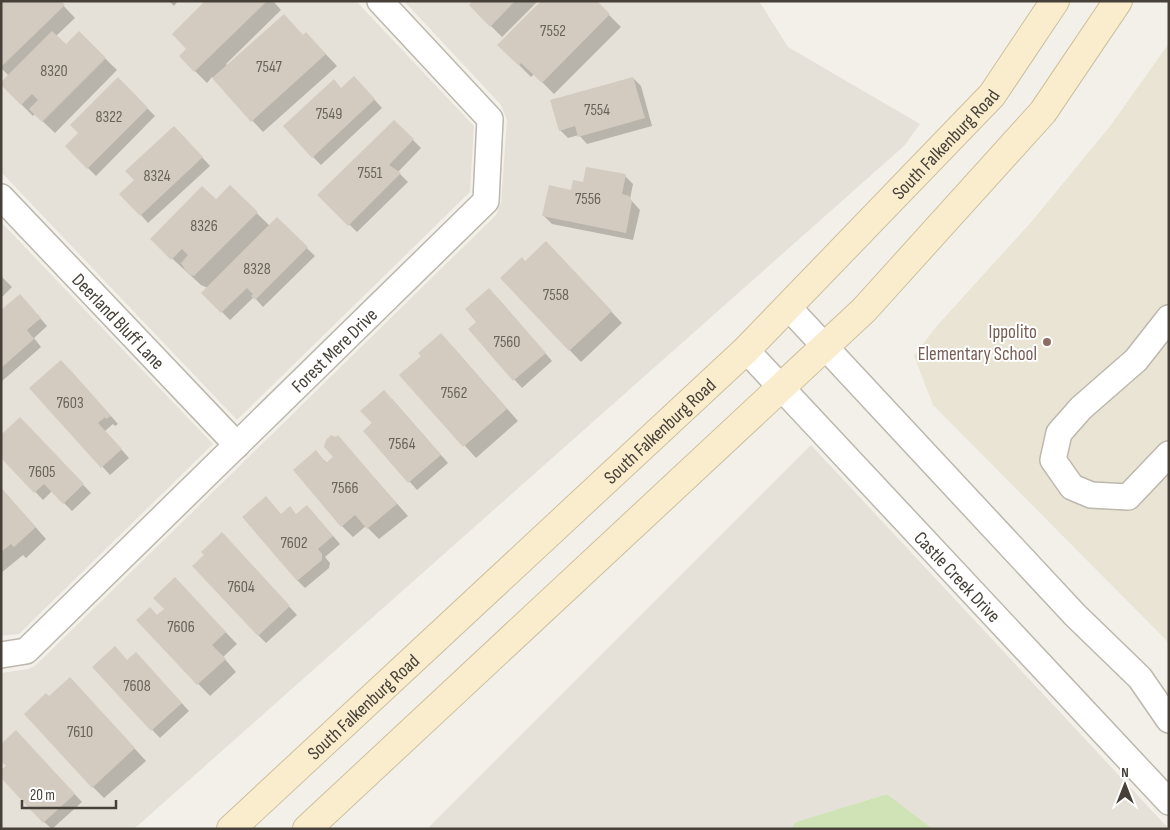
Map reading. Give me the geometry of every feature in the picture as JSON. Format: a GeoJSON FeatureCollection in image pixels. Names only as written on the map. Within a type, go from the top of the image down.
{"type":"FeatureCollection","features":[{"type":"Feature","properties":{"kind":"street","name":"Forest Mere Drive"},"geometry":{"type":"LineString","coordinates":[[1,655],[26,651],[486,201],[490,119],[380,1]]}},
{"type":"Feature","properties":{"kind":"street","name":"South Falkenburg Road"},"geometry":{"type":"LineString","coordinates":[[231,829],[789,308],[992,95],[1054,1]]}},
{"type":"Feature","properties":{"kind":"street"},"geometry":{"type":"LineString","coordinates":[[308,829],[864,310],[1043,112],[1118,1]]}},
{"type":"Feature","properties":{"kind":"street","name":"Deerland Bluff Lane"},"geometry":{"type":"LineString","coordinates":[[1,197],[237,445]]}},
{"type":"Feature","properties":{"kind":"street"},"geometry":{"type":"LineString","coordinates":[[789,308],[1075,615],[1140,678],[1169,720]]}},
{"type":"Feature","properties":{"kind":"street"},"geometry":{"type":"LineString","coordinates":[[1169,318],[1136,360],[1081,408],[1059,433],[1053,460],[1072,486],[1091,495],[1128,498],[1169,454]]}},
{"type":"Feature","properties":{"kind":"street","name":"Castle Creek Drive"},"geometry":{"type":"LineString","coordinates":[[746,350],[1169,802]]}},
{"type":"Feature","properties":{"kind":"shaded area"},"geometry":{"type":"Polygon","coordinates":[[[1,1],[356,1],[474,126],[470,192],[237,420],[1,172],[1,1]]]}},
{"type":"Feature","properties":{"kind":"shaded area"},"geometry":{"type":"Polygon","coordinates":[[[404,1],[759,1],[788,47],[920,124],[904,146],[134,829],[1,829],[1,673],[28,669],[36,665],[496,215],[501,203],[507,120],[501,105],[404,1]]]}},
{"type":"Feature","properties":{"kind":"shaded area","name":"Ippolito Elementary School"},"geometry":{"type":"Polygon","coordinates":[[[1169,43],[1169,643],[933,405],[914,356],[935,328],[1032,221],[1111,125],[1169,43]]]}},
{"type":"Feature","properties":{"kind":"shaded area"},"geometry":{"type":"Polygon","coordinates":[[[1,222],[213,444],[19,634],[1,636],[1,222]]]}},
{"type":"Feature","properties":{"kind":"shaded area"},"geometry":{"type":"Polygon","coordinates":[[[811,445],[1169,829],[933,829],[887,794],[797,822],[791,829],[427,829],[811,445]]]}},
{"type":"Feature","properties":{"kind":"green space"},"geometry":{"type":"Polygon","coordinates":[[[887,794],[933,829],[791,829],[796,822],[887,794]]]}},
{"type":"Feature","properties":{"kind":"building"},"geometry":{"type":"Polygon","coordinates":[[[1,1],[61,1],[65,5],[1,67],[1,1]]]}},
{"type":"Feature","properties":{"kind":"building"},"geometry":{"type":"Polygon","coordinates":[[[205,1],[267,1],[194,72],[179,56],[186,49],[172,34],[205,1]]]}},
{"type":"Feature","properties":{"kind":"building"},"geometry":{"type":"Polygon","coordinates":[[[473,1],[515,1],[490,27],[469,5],[473,1]]]}},
{"type":"Feature","properties":{"kind":"building"},"geometry":{"type":"Polygon","coordinates":[[[541,1],[597,1],[610,14],[542,83],[521,63],[519,66],[497,45],[541,1]]]}},
{"type":"Feature","properties":{"kind":"building"},"geometry":{"type":"Polygon","coordinates":[[[284,14],[303,35],[306,32],[326,54],[251,122],[212,78],[284,14]]]}},
{"type":"Feature","properties":{"kind":"building"},"geometry":{"type":"Polygon","coordinates":[[[52,31],[66,44],[79,31],[106,58],[42,122],[29,109],[38,100],[32,94],[21,105],[1,85],[1,82],[52,31]]]}},
{"type":"Feature","properties":{"kind":"building"},"geometry":{"type":"Polygon","coordinates":[[[354,76],[375,99],[312,158],[283,126],[334,79],[341,88],[354,76]]]}},
{"type":"Feature","properties":{"kind":"building"},"geometry":{"type":"Polygon","coordinates":[[[118,77],[148,108],[87,169],[65,146],[78,133],[70,125],[118,77]]]}},
{"type":"Feature","properties":{"kind":"building"},"geometry":{"type":"Polygon","coordinates":[[[633,77],[645,118],[578,137],[575,126],[559,131],[550,100],[633,77]]]}},
{"type":"Feature","properties":{"kind":"building"},"geometry":{"type":"Polygon","coordinates":[[[394,120],[414,139],[389,165],[401,173],[348,226],[317,195],[394,120]]]}},
{"type":"Feature","properties":{"kind":"building"},"geometry":{"type":"Polygon","coordinates":[[[174,126],[203,157],[140,216],[119,194],[134,180],[125,171],[174,126]]]}},
{"type":"Feature","properties":{"kind":"building"},"geometry":{"type":"Polygon","coordinates":[[[586,167],[626,174],[622,194],[629,196],[632,201],[626,233],[542,216],[549,185],[571,190],[573,180],[583,182],[586,167]]]}},
{"type":"Feature","properties":{"kind":"building"},"geometry":{"type":"Polygon","coordinates":[[[230,185],[258,212],[194,276],[188,274],[181,263],[188,255],[182,249],[171,260],[150,239],[202,186],[216,199],[230,185]]]}},
{"type":"Feature","properties":{"kind":"building"},"geometry":{"type":"Polygon","coordinates":[[[277,217],[308,247],[255,300],[251,296],[253,294],[247,288],[221,313],[201,293],[277,217]]]}},
{"type":"Feature","properties":{"kind":"building"},"geometry":{"type":"Polygon","coordinates":[[[546,241],[612,311],[569,351],[500,278],[522,257],[525,261],[546,241]]]}},
{"type":"Feature","properties":{"kind":"building"},"geometry":{"type":"Polygon","coordinates":[[[489,288],[546,353],[513,381],[468,329],[476,322],[465,309],[489,288]]]}},
{"type":"Feature","properties":{"kind":"building"},"geometry":{"type":"Polygon","coordinates":[[[20,294],[41,318],[27,330],[34,339],[1,368],[1,310],[20,294]]]}},
{"type":"Feature","properties":{"kind":"building"},"geometry":{"type":"Polygon","coordinates":[[[441,333],[507,409],[463,447],[399,375],[421,356],[418,353],[441,333]]]}},
{"type":"Feature","properties":{"kind":"building"},"geometry":{"type":"Polygon","coordinates":[[[61,360],[111,416],[106,419],[105,417],[98,423],[122,449],[101,468],[29,388],[61,360]]]}},
{"type":"Feature","properties":{"kind":"building"},"geometry":{"type":"Polygon","coordinates":[[[384,390],[441,455],[408,483],[363,431],[372,423],[360,411],[384,390]]]}},
{"type":"Feature","properties":{"kind":"building"},"geometry":{"type":"Polygon","coordinates":[[[20,417],[84,484],[63,504],[44,484],[34,493],[1,458],[1,431],[3,433],[20,417]]]}},
{"type":"Feature","properties":{"kind":"building"},"geometry":{"type":"Polygon","coordinates":[[[331,435],[336,437],[338,435],[397,504],[367,529],[355,515],[341,527],[293,470],[316,450],[326,463],[333,457],[324,447],[326,440],[331,435]]]}},
{"type":"Feature","properties":{"kind":"building"},"geometry":{"type":"Polygon","coordinates":[[[1,488],[36,527],[14,547],[11,544],[1,552],[1,488]]]}},
{"type":"Feature","properties":{"kind":"building"},"geometry":{"type":"Polygon","coordinates":[[[266,496],[281,514],[290,506],[296,514],[307,505],[333,536],[318,549],[322,554],[322,560],[297,581],[242,517],[266,496]]]}},
{"type":"Feature","properties":{"kind":"building"},"geometry":{"type":"Polygon","coordinates":[[[222,532],[290,606],[258,636],[192,566],[204,555],[201,552],[222,532]]]}},
{"type":"Feature","properties":{"kind":"building"},"geometry":{"type":"Polygon","coordinates":[[[175,577],[226,632],[212,645],[226,659],[197,685],[136,620],[150,607],[157,615],[164,609],[153,598],[175,577]]]}},
{"type":"Feature","properties":{"kind":"building"},"geometry":{"type":"Polygon","coordinates":[[[115,646],[127,660],[136,652],[182,703],[151,731],[92,667],[115,646]]]}},
{"type":"Feature","properties":{"kind":"building"},"geometry":{"type":"Polygon","coordinates":[[[70,677],[135,748],[92,788],[24,714],[46,693],[49,696],[70,677]]]}},
{"type":"Feature","properties":{"kind":"building"},"geometry":{"type":"Polygon","coordinates":[[[16,730],[75,794],[43,823],[1,778],[1,770],[6,766],[1,761],[1,744],[16,730]]]}},
{"type":"Feature","properties":{"kind":"place","name":"Ippolito Elementary School"},"geometry":{"type":"Point","coordinates":[1047,342]}}]}
